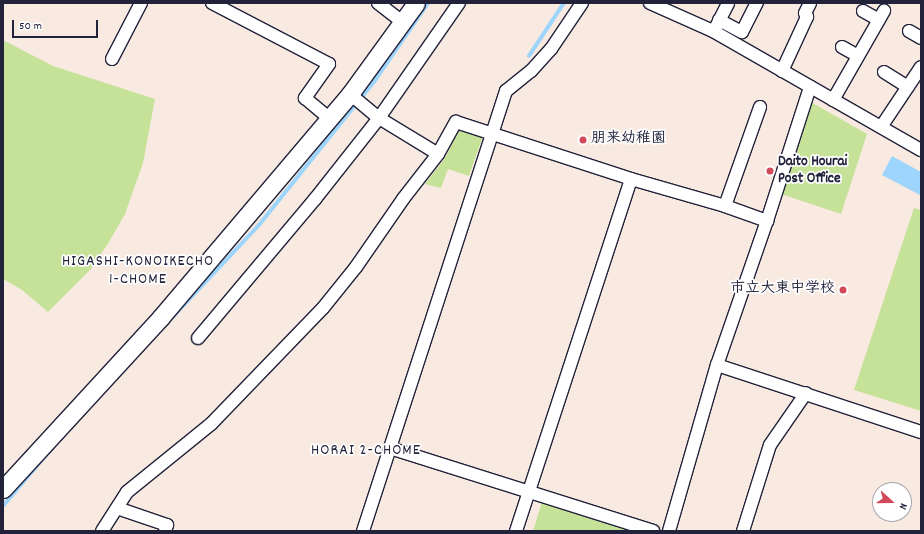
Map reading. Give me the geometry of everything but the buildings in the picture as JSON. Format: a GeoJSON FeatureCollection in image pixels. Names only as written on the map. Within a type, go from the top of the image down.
{"type":"FeatureCollection","features":[{"type":"Feature","properties":{"kind":"street"},"geometry":{"type":"LineString","coordinates":[[112,59],[141,3]]}},
{"type":"Feature","properties":{"kind":"street"},"geometry":{"type":"LineString","coordinates":[[212,3],[328,64],[305,98],[330,118]]}},
{"type":"Feature","properties":{"kind":"street"},"geometry":{"type":"LineString","coordinates":[[378,3],[402,22]]}},
{"type":"Feature","properties":{"kind":"street"},"geometry":{"type":"LineString","coordinates":[[3,489],[161,317],[351,95],[416,3]]}},
{"type":"Feature","properties":{"kind":"street"},"geometry":{"type":"LineString","coordinates":[[198,338],[310,205],[379,118],[458,3]]}},
{"type":"Feature","properties":{"kind":"street"},"geometry":{"type":"LineString","coordinates":[[363,531],[490,135],[506,91],[531,70],[551,49],[582,3]]}},
{"type":"Feature","properties":{"kind":"street"},"geometry":{"type":"LineString","coordinates":[[650,3],[714,31],[921,150]]}},
{"type":"Feature","properties":{"kind":"street"},"geometry":{"type":"LineString","coordinates":[[714,31],[728,3]]}},
{"type":"Feature","properties":{"kind":"street"},"geometry":{"type":"LineString","coordinates":[[719,20],[742,32],[757,3]]}},
{"type":"Feature","properties":{"kind":"street"},"geometry":{"type":"LineString","coordinates":[[782,71],[807,17],[805,13],[810,3]]}},
{"type":"Feature","properties":{"kind":"street"},"geometry":{"type":"LineString","coordinates":[[833,100],[882,16],[863,11]]}},
{"type":"Feature","properties":{"kind":"street"},"geometry":{"type":"LineString","coordinates":[[910,31],[921,38]]}},
{"type":"Feature","properties":{"kind":"street"},"geometry":{"type":"LineString","coordinates":[[842,47],[858,56]]}},
{"type":"Feature","properties":{"kind":"street"},"geometry":{"type":"LineString","coordinates":[[881,127],[921,67]]}},
{"type":"Feature","properties":{"kind":"street"},"geometry":{"type":"LineString","coordinates":[[884,72],[908,87]]}},
{"type":"Feature","properties":{"kind":"street"},"geometry":{"type":"LineString","coordinates":[[669,531],[716,365],[767,221],[810,87]]}},
{"type":"Feature","properties":{"kind":"street"},"geometry":{"type":"LineString","coordinates":[[351,95],[379,118],[438,154]]}},
{"type":"Feature","properties":{"kind":"street"},"geometry":{"type":"LineString","coordinates":[[725,206],[760,107]]}},
{"type":"Feature","properties":{"kind":"street"},"geometry":{"type":"LineString","coordinates":[[102,531],[127,492],[211,424],[323,308],[356,267],[438,154],[456,122],[490,135],[631,179],[725,206],[767,221]]}},
{"type":"Feature","properties":{"kind":"street"},"geometry":{"type":"LineString","coordinates":[[516,531],[631,179]]}},
{"type":"Feature","properties":{"kind":"street"},"geometry":{"type":"LineString","coordinates":[[716,365],[806,393],[921,432]]}},
{"type":"Feature","properties":{"kind":"street"},"geometry":{"type":"LineString","coordinates":[[742,531],[770,445],[806,393]]}},
{"type":"Feature","properties":{"kind":"street"},"geometry":{"type":"LineString","coordinates":[[390,448],[653,531]]}},
{"type":"Feature","properties":{"kind":"street"},"geometry":{"type":"LineString","coordinates":[[117,508],[167,525],[165,531]]}},
{"type":"Feature","properties":{"kind":"green space"},"geometry":{"type":"Polygon","coordinates":[[[3,40],[53,66],[155,99],[143,163],[125,214],[91,269],[48,312],[22,290],[3,279],[3,40]]]}},
{"type":"Feature","properties":{"kind":"green space"},"geometry":{"type":"Polygon","coordinates":[[[811,102],[867,134],[841,214],[781,194],[811,102]]]}},
{"type":"Feature","properties":{"kind":"green space"},"geometry":{"type":"Polygon","coordinates":[[[459,130],[483,136],[469,176],[448,169],[441,188],[425,184],[445,158],[459,130]]]}},
{"type":"Feature","properties":{"kind":"green space"},"geometry":{"type":"Polygon","coordinates":[[[914,208],[921,210],[921,411],[854,390],[914,208]]]}},
{"type":"Feature","properties":{"kind":"green space"},"geometry":{"type":"Polygon","coordinates":[[[542,502],[634,531],[533,531],[542,502]]]}},
{"type":"Feature","properties":{"kind":"water"},"geometry":{"type":"Polygon","coordinates":[[[892,156],[921,172],[920,195],[882,175],[892,156]]]}},
{"type":"Feature","properties":{"kind":"waterway"},"geometry":{"type":"LineString","coordinates":[[168,322],[259,225],[374,82],[428,3]]}},
{"type":"Feature","properties":{"kind":"waterway"},"geometry":{"type":"LineString","coordinates":[[529,56],[564,3]]}},
{"type":"Feature","properties":{"kind":"waterway"},"geometry":{"type":"LineString","coordinates":[[3,506],[59,440]]}},
{"type":"Feature","properties":{"kind":"place","name":"朋来幼稚園"},"geometry":{"type":"Point","coordinates":[583,140]}},
{"type":"Feature","properties":{"kind":"place","name":"Daito Hourai Post Office"},"geometry":{"type":"Point","coordinates":[770,171]}},
{"type":"Feature","properties":{"kind":"place","name":"市立大東中学校"},"geometry":{"type":"Point","coordinates":[843,290]}},
{"type":"Feature","properties":{"kind":"district","name":"HIGASHI-KONOIKECHO 1-CHOME"},"geometry":{"type":"Point","coordinates":[138,271]}},
{"type":"Feature","properties":{"kind":"district","name":"HORAI 2-CHOME"},"geometry":{"type":"Point","coordinates":[366,451]}}]}
